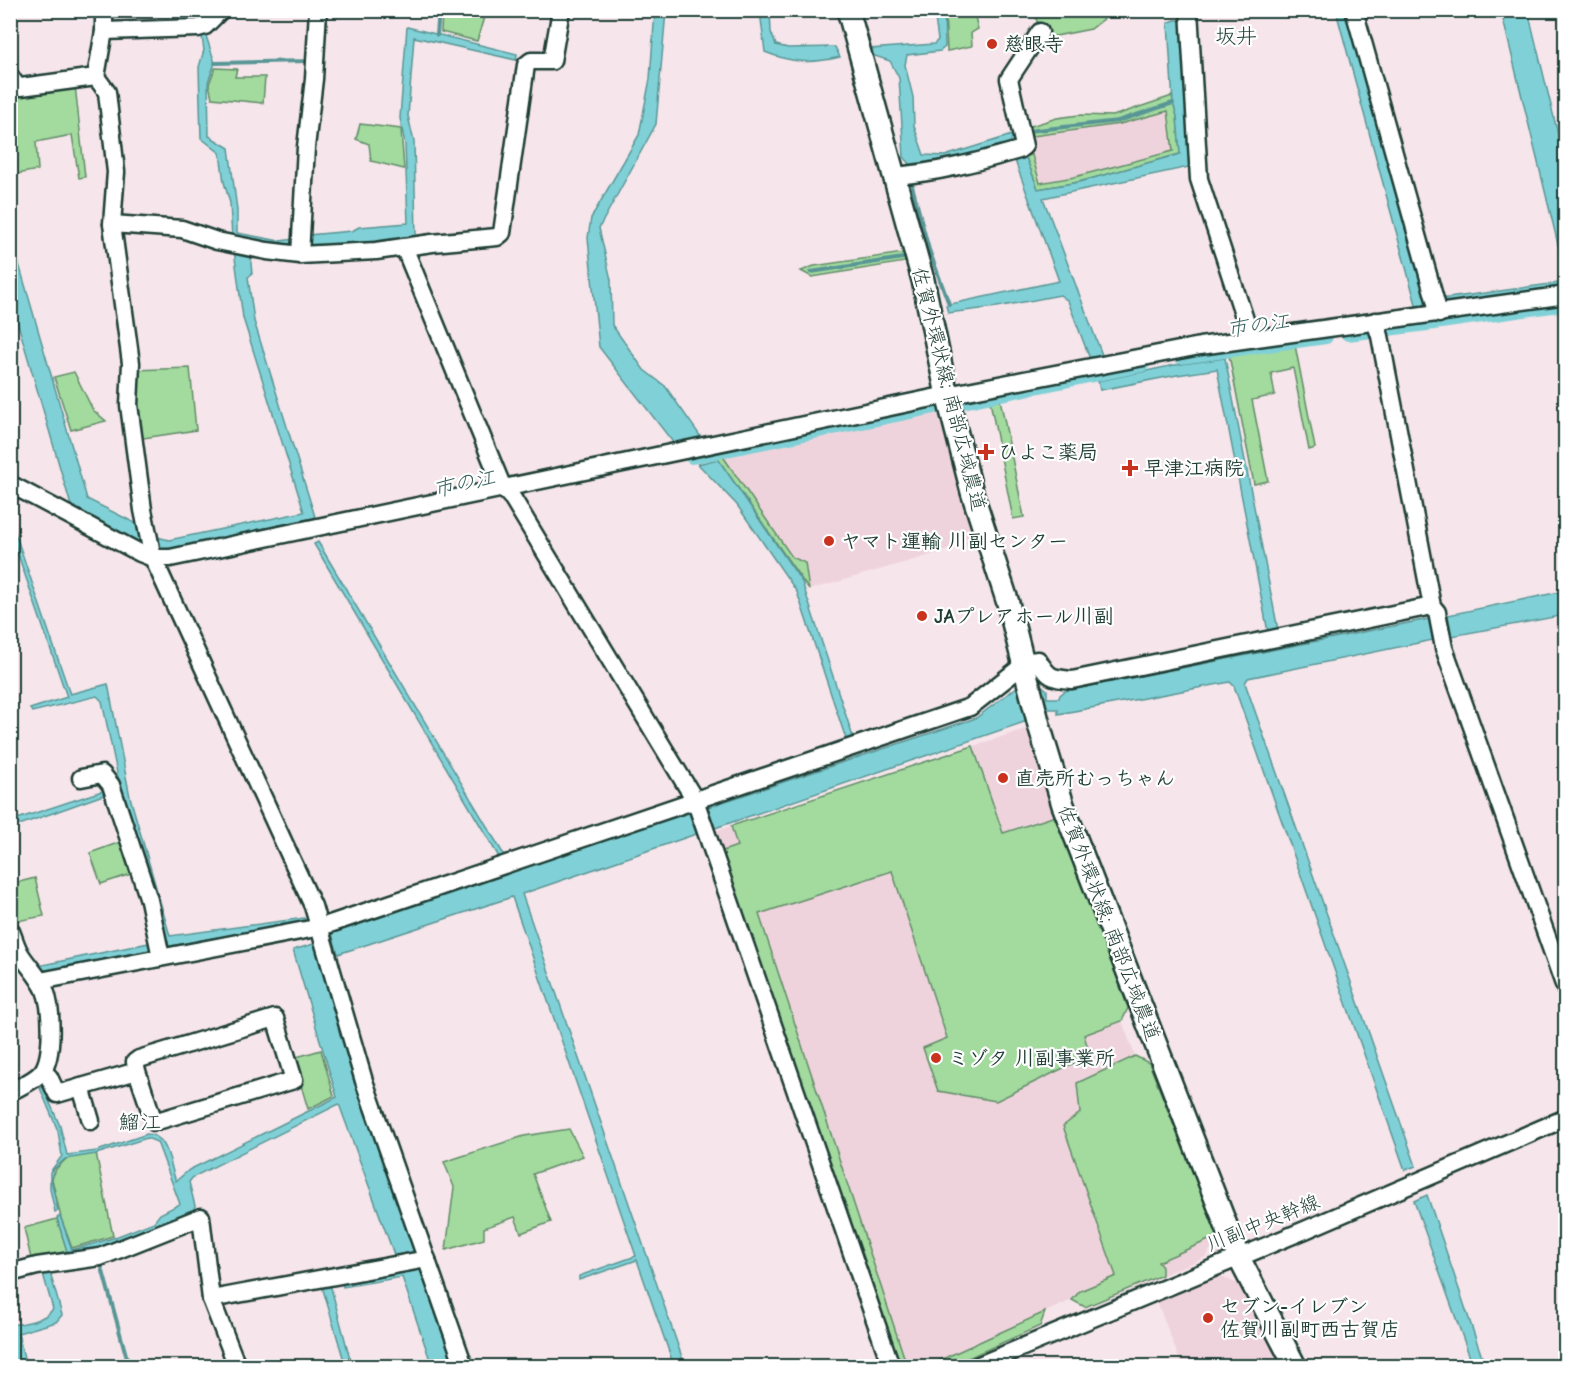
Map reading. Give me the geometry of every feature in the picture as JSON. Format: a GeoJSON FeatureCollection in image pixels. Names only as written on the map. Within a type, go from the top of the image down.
{"type":"FeatureCollection","features":[{"type":"Feature","properties":{"kind":"main road","name":"佐賀外環状線; 南部広域農道"},"geometry":{"type":"LineString","coordinates":[[848,10],[923,280],[947,395],[972,492],[1008,603],[1039,726],[1063,805],[1238,1257],[1295,1366]]}},
{"type":"Feature","properties":{"kind":"street"},"geometry":{"type":"LineString","coordinates":[[104,10],[104,31],[96,77],[107,92],[110,115],[116,172],[112,224],[130,363],[129,405],[143,510],[157,566],[313,906],[321,927],[364,1081],[464,1366]]}},
{"type":"Feature","properties":{"kind":"street"},"geometry":{"type":"LineString","coordinates":[[104,31],[201,27],[221,10]]}},
{"type":"Feature","properties":{"kind":"street"},"geometry":{"type":"LineString","coordinates":[[300,255],[306,147],[314,78],[318,10]]}},
{"type":"Feature","properties":{"kind":"street"},"geometry":{"type":"LineString","coordinates":[[112,224],[182,229],[217,241],[300,255],[376,251],[497,237],[502,234],[526,65],[531,61],[548,62],[552,60],[561,10]]}},
{"type":"Feature","properties":{"kind":"street"},"geometry":{"type":"LineString","coordinates":[[1190,10],[1199,179],[1251,338]]}},
{"type":"Feature","properties":{"kind":"street"},"geometry":{"type":"LineString","coordinates":[[1354,10],[1439,314]]}},
{"type":"Feature","properties":{"kind":"street"},"geometry":{"type":"LineString","coordinates":[[893,176],[967,166],[1019,150],[1024,146],[1009,79],[1040,32]]}},
{"type":"Feature","properties":{"kind":"street"},"geometry":{"type":"LineString","coordinates":[[10,76],[16,85],[21,87],[96,77]]}},
{"type":"Feature","properties":{"kind":"street"},"geometry":{"type":"LineString","coordinates":[[404,247],[508,493],[695,800],[891,1366]]}},
{"type":"Feature","properties":{"kind":"street"},"geometry":{"type":"LineString","coordinates":[[157,566],[170,558],[508,493],[947,395],[1200,346],[1251,338],[1377,329],[1439,314],[1566,296]]}},
{"type":"Feature","properties":{"kind":"street"},"geometry":{"type":"LineString","coordinates":[[1377,329],[1432,606],[1437,612],[1444,648],[1566,990]]}},
{"type":"Feature","properties":{"kind":"street"},"geometry":{"type":"LineString","coordinates":[[10,484],[141,553],[157,566]]}},
{"type":"Feature","properties":{"kind":"street"},"geometry":{"type":"LineString","coordinates":[[40,981],[160,949],[321,927],[970,707],[1017,670],[1023,662],[1038,660],[1047,674],[1053,678],[1072,680],[1432,606]]}},
{"type":"Feature","properties":{"kind":"street"},"geometry":{"type":"LineString","coordinates":[[81,778],[102,774],[111,785],[149,900],[160,949]]}},
{"type":"Feature","properties":{"kind":"street"},"geometry":{"type":"LineString","coordinates":[[10,929],[15,954],[40,981],[46,992],[51,1027],[48,1056],[43,1071],[33,1080],[10,1092]]}},
{"type":"Feature","properties":{"kind":"street"},"geometry":{"type":"LineString","coordinates":[[275,1018],[294,1080],[154,1122],[136,1071],[135,1062],[139,1059],[275,1018]]}},
{"type":"Feature","properties":{"kind":"street"},"geometry":{"type":"LineString","coordinates":[[43,1071],[49,1077],[57,1094],[136,1071]]}},
{"type":"Feature","properties":{"kind":"street"},"geometry":{"type":"LineString","coordinates":[[81,1088],[91,1121]]}},
{"type":"Feature","properties":{"kind":"street","name":"川副中央幹線"},"geometry":{"type":"LineString","coordinates":[[977,1366],[1566,1118]]}},
{"type":"Feature","properties":{"kind":"street"},"geometry":{"type":"LineString","coordinates":[[10,1273],[37,1266],[100,1257],[201,1217],[211,1299],[237,1366]]}},
{"type":"Feature","properties":{"kind":"street"},"geometry":{"type":"LineString","coordinates":[[211,1299],[427,1259]]}},
{"type":"Feature","properties":{"kind":"shaded area"},"geometry":{"type":"Polygon","coordinates":[[[1168,111],[1173,151],[1073,177],[1040,183],[1026,137],[1120,124],[1168,111]]]}},
{"type":"Feature","properties":{"kind":"shaded area"},"geometry":{"type":"Polygon","coordinates":[[[937,410],[976,542],[809,590],[805,563],[792,558],[722,455],[937,410]]]}},
{"type":"Feature","properties":{"kind":"shaded area"},"geometry":{"type":"Polygon","coordinates":[[[1031,727],[1059,815],[1128,1008],[1122,1021],[1135,1056],[1149,1063],[1218,1236],[1206,1257],[1085,1307],[1072,1300],[1045,1312],[1040,1326],[950,1366],[896,1366],[713,832],[1031,727]]]}},
{"type":"Feature","properties":{"kind":"shaded area"},"geometry":{"type":"Polygon","coordinates":[[[1216,1275],[1241,1285],[1285,1366],[1182,1366],[1157,1302],[1216,1275]]]}},
{"type":"Feature","properties":{"kind":"green space"},"geometry":{"type":"Polygon","coordinates":[[[442,11],[475,11],[484,17],[477,41],[441,32],[442,11]]]}},
{"type":"Feature","properties":{"kind":"green space"},"geometry":{"type":"Polygon","coordinates":[[[956,11],[984,11],[974,13],[978,29],[971,33],[972,46],[947,51],[945,14],[956,11]]]}},
{"type":"Feature","properties":{"kind":"green space"},"geometry":{"type":"Polygon","coordinates":[[[1035,11],[1109,11],[1110,14],[1091,29],[1040,39],[1035,11]]]}},
{"type":"Feature","properties":{"kind":"green space"},"geometry":{"type":"Polygon","coordinates":[[[215,68],[237,69],[235,77],[265,77],[263,103],[212,98],[209,84],[215,68]]]}},
{"type":"Feature","properties":{"kind":"green space"},"geometry":{"type":"Polygon","coordinates":[[[75,85],[85,177],[79,178],[72,135],[36,142],[38,170],[11,175],[11,97],[17,92],[75,85]]]}},
{"type":"Feature","properties":{"kind":"green space"},"geometry":{"type":"Polygon","coordinates":[[[1172,96],[1177,116],[1180,154],[1079,182],[1038,189],[1025,155],[1032,155],[1040,183],[1074,177],[1173,151],[1168,111],[1120,124],[1026,137],[1024,128],[1057,118],[1079,115],[1113,116],[1172,96]]]}},
{"type":"Feature","properties":{"kind":"green space"},"geometry":{"type":"Polygon","coordinates":[[[360,124],[401,129],[404,169],[371,161],[369,144],[356,139],[360,124]]]}},
{"type":"Feature","properties":{"kind":"green space"},"geometry":{"type":"Polygon","coordinates":[[[903,253],[905,262],[812,277],[801,271],[814,266],[903,253]]]}},
{"type":"Feature","properties":{"kind":"green space"},"geometry":{"type":"Polygon","coordinates":[[[1295,345],[1315,448],[1309,450],[1293,368],[1271,373],[1275,395],[1252,400],[1268,481],[1254,484],[1229,355],[1295,345]]]}},
{"type":"Feature","properties":{"kind":"green space"},"geometry":{"type":"Polygon","coordinates":[[[190,368],[196,430],[137,439],[134,370],[190,368]]]}},
{"type":"Feature","properties":{"kind":"green space"},"geometry":{"type":"Polygon","coordinates":[[[74,372],[93,410],[106,421],[71,430],[54,377],[74,372]]]}},
{"type":"Feature","properties":{"kind":"green space"},"geometry":{"type":"Polygon","coordinates":[[[1000,399],[1024,517],[1013,519],[990,401],[1000,399]]]}},
{"type":"Feature","properties":{"kind":"green space"},"geometry":{"type":"Polygon","coordinates":[[[722,455],[792,557],[805,563],[809,590],[718,459],[722,455]]]}},
{"type":"Feature","properties":{"kind":"green space"},"geometry":{"type":"Polygon","coordinates":[[[973,746],[1003,833],[1059,815],[1128,1008],[1122,1021],[1084,1035],[1090,1055],[996,1101],[938,1091],[923,1048],[947,1038],[892,871],[759,914],[907,1366],[896,1366],[720,852],[737,846],[731,826],[973,746]]]}},
{"type":"Feature","properties":{"kind":"green space"},"geometry":{"type":"Polygon","coordinates":[[[126,840],[137,872],[101,884],[90,853],[126,840]]]}},
{"type":"Feature","properties":{"kind":"green space"},"geometry":{"type":"Polygon","coordinates":[[[35,878],[44,916],[17,921],[11,906],[11,884],[35,878]]]}},
{"type":"Feature","properties":{"kind":"green space"},"geometry":{"type":"Polygon","coordinates":[[[321,1050],[334,1096],[308,1109],[293,1058],[321,1050]]]}},
{"type":"Feature","properties":{"kind":"green space"},"geometry":{"type":"Polygon","coordinates":[[[1135,1056],[1149,1063],[1218,1236],[1158,1262],[1162,1267],[1162,1275],[1085,1307],[1072,1300],[1080,1291],[1116,1276],[1063,1126],[1080,1113],[1077,1083],[1135,1056]]]}},
{"type":"Feature","properties":{"kind":"green space"},"geometry":{"type":"Polygon","coordinates":[[[569,1129],[583,1156],[533,1174],[551,1222],[521,1233],[515,1217],[484,1228],[484,1239],[446,1250],[454,1187],[444,1162],[524,1136],[569,1129]]]}},
{"type":"Feature","properties":{"kind":"green space"},"geometry":{"type":"Polygon","coordinates":[[[96,1153],[113,1236],[72,1248],[61,1218],[52,1179],[56,1169],[68,1157],[96,1153]]]}},
{"type":"Feature","properties":{"kind":"green space"},"geometry":{"type":"Polygon","coordinates":[[[57,1219],[67,1251],[32,1263],[24,1228],[57,1219]]]}},
{"type":"Feature","properties":{"kind":"green space"},"geometry":{"type":"Polygon","coordinates":[[[1045,1312],[1040,1326],[950,1366],[927,1366],[1045,1312]]]}},
{"type":"Feature","properties":{"kind":"water"},"geometry":{"type":"Polygon","coordinates":[[[198,11],[206,11],[205,33],[215,63],[208,82],[209,136],[229,148],[237,210],[237,233],[280,241],[295,239],[289,246],[232,238],[230,203],[220,153],[201,138],[199,67],[204,50],[198,11]]]}},
{"type":"Feature","properties":{"kind":"water"},"geometry":{"type":"Polygon","coordinates":[[[655,11],[666,11],[656,124],[599,228],[611,280],[612,325],[644,370],[665,386],[701,437],[675,445],[599,347],[588,238],[591,218],[639,135],[650,79],[655,11]]]}},
{"type":"Feature","properties":{"kind":"water"},"geometry":{"type":"Polygon","coordinates":[[[760,11],[770,11],[771,32],[776,45],[788,48],[835,47],[840,57],[820,61],[802,61],[765,52],[760,11]]]}},
{"type":"Feature","properties":{"kind":"water"},"geometry":{"type":"Polygon","coordinates":[[[934,11],[949,11],[944,12],[945,47],[940,51],[907,55],[905,65],[913,97],[914,126],[924,155],[945,156],[1015,134],[1016,141],[953,163],[912,166],[904,157],[899,78],[890,61],[872,55],[870,49],[934,44],[938,40],[934,11]]]}},
{"type":"Feature","properties":{"kind":"water"},"geometry":{"type":"Polygon","coordinates":[[[1336,11],[1347,11],[1428,307],[1417,308],[1336,11]]]}},
{"type":"Feature","properties":{"kind":"water"},"geometry":{"type":"Polygon","coordinates":[[[1501,11],[1528,11],[1565,163],[1565,273],[1501,11]]]}},
{"type":"Feature","properties":{"kind":"water"},"geometry":{"type":"Polygon","coordinates":[[[1182,20],[1189,167],[1043,198],[1102,355],[1090,359],[1068,301],[1060,295],[997,307],[948,313],[946,305],[1059,281],[1014,158],[1025,155],[1038,189],[1079,182],[1180,154],[1177,116],[1173,103],[1168,23],[1182,20]]]}},
{"type":"Feature","properties":{"kind":"water"},"geometry":{"type":"Polygon","coordinates":[[[407,27],[517,54],[516,60],[414,37],[408,116],[414,142],[416,237],[310,248],[308,235],[352,231],[359,227],[408,223],[405,144],[400,118],[407,27]]]}},
{"type":"Feature","properties":{"kind":"water"},"geometry":{"type":"Polygon","coordinates":[[[10,233],[87,499],[141,526],[144,549],[72,509],[11,300],[10,233]]]}},
{"type":"Feature","properties":{"kind":"water"},"geometry":{"type":"Polygon","coordinates":[[[234,250],[250,254],[252,274],[248,277],[254,321],[316,520],[168,550],[156,549],[153,536],[169,540],[304,512],[243,318],[234,250]]]}},
{"type":"Feature","properties":{"kind":"water"},"geometry":{"type":"Polygon","coordinates":[[[1565,282],[1565,288],[1443,306],[1441,299],[1565,282]]]}},
{"type":"Feature","properties":{"kind":"water"},"geometry":{"type":"Polygon","coordinates":[[[1225,358],[1278,630],[1268,632],[1217,369],[1100,390],[1098,381],[1175,365],[1225,358]]]}},
{"type":"Feature","properties":{"kind":"water"},"geometry":{"type":"Polygon","coordinates":[[[718,459],[802,582],[853,737],[846,739],[797,592],[737,505],[698,464],[718,459]]]}},
{"type":"Feature","properties":{"kind":"water"},"geometry":{"type":"Polygon","coordinates":[[[10,518],[70,694],[108,684],[130,797],[170,936],[304,918],[306,924],[207,939],[43,971],[38,966],[163,940],[165,936],[120,787],[102,701],[97,696],[32,712],[30,709],[67,697],[11,534],[10,518]]]}},
{"type":"Feature","properties":{"kind":"water"},"geometry":{"type":"Polygon","coordinates":[[[318,542],[504,855],[499,857],[314,544],[318,542]]]}},
{"type":"Feature","properties":{"kind":"water"},"geometry":{"type":"Polygon","coordinates":[[[1565,591],[1565,615],[1452,636],[1448,615],[1565,591]]]}},
{"type":"Feature","properties":{"kind":"water"},"geometry":{"type":"Polygon","coordinates":[[[1429,619],[1433,640],[1248,678],[1245,683],[1416,1166],[1405,1170],[1234,686],[1230,682],[1058,714],[1058,709],[1048,709],[1048,716],[1030,720],[715,828],[708,807],[976,718],[1017,687],[1021,688],[1038,682],[1047,690],[1047,698],[1059,698],[1065,691],[1429,619]]]}},
{"type":"Feature","properties":{"kind":"water"},"geometry":{"type":"Polygon","coordinates":[[[105,790],[106,794],[11,828],[11,821],[105,790]]]}},
{"type":"Feature","properties":{"kind":"water"},"geometry":{"type":"Polygon","coordinates":[[[692,812],[699,833],[522,894],[685,1366],[674,1366],[637,1260],[579,1280],[579,1276],[636,1256],[512,897],[338,954],[332,934],[339,929],[692,812]]]}},
{"type":"Feature","properties":{"kind":"water"},"geometry":{"type":"Polygon","coordinates":[[[317,943],[356,1079],[415,1252],[395,1257],[339,1104],[193,1177],[189,1182],[195,1206],[192,1214],[97,1251],[41,1258],[67,1251],[57,1218],[60,1216],[72,1250],[113,1238],[154,1222],[160,1214],[180,1204],[157,1142],[147,1138],[96,1154],[65,1159],[54,1169],[51,1179],[58,1211],[55,1212],[50,1189],[50,1172],[62,1156],[58,1131],[40,1088],[43,1087],[60,1126],[67,1155],[97,1151],[147,1134],[160,1139],[164,1145],[176,1181],[189,1170],[337,1097],[293,950],[317,943]]]}},
{"type":"Feature","properties":{"kind":"water"},"geometry":{"type":"Polygon","coordinates":[[[1427,1195],[1485,1366],[1473,1366],[1414,1201],[1427,1195]]]}},
{"type":"Feature","properties":{"kind":"water"},"geometry":{"type":"Polygon","coordinates":[[[420,1268],[454,1366],[432,1366],[402,1277],[343,1287],[342,1283],[420,1268]]]}},
{"type":"Feature","properties":{"kind":"water"},"geometry":{"type":"Polygon","coordinates":[[[49,1269],[62,1315],[56,1322],[18,1333],[26,1366],[16,1366],[12,1352],[10,1324],[33,1321],[45,1316],[53,1309],[42,1270],[49,1269]]]}},
{"type":"Feature","properties":{"kind":"water"},"geometry":{"type":"Polygon","coordinates":[[[330,1284],[352,1366],[339,1366],[345,1364],[322,1286],[330,1284]]]}},
{"type":"Feature","properties":{"kind":"waterway"},"geometry":{"type":"LineString","coordinates":[[437,35],[439,10]]}},
{"type":"Feature","properties":{"kind":"waterway"},"geometry":{"type":"LineString","coordinates":[[215,63],[307,61],[307,58]]}},
{"type":"Feature","properties":{"kind":"waterway"},"geometry":{"type":"LineString","coordinates":[[10,94],[19,93]]}},
{"type":"Feature","properties":{"kind":"waterway"},"geometry":{"type":"LineString","coordinates":[[1028,131],[1118,121],[1173,103]]}},
{"type":"Feature","properties":{"kind":"waterway"},"geometry":{"type":"LineString","coordinates":[[911,182],[929,250],[949,304]]}},
{"type":"Feature","properties":{"kind":"waterway"},"geometry":{"type":"LineString","coordinates":[[811,272],[903,258]]}},
{"type":"Feature","properties":{"kind":"waterway","name":"市の江"},"geometry":{"type":"LineString","coordinates":[[1348,334],[1566,304]]}},
{"type":"Feature","properties":{"kind":"waterway","name":"市の江"},"geometry":{"type":"LineString","coordinates":[[1181,357],[1326,337]]}},
{"type":"Feature","properties":{"kind":"waterway","name":"市の江"},"geometry":{"type":"LineString","coordinates":[[958,403],[1142,365]]}},
{"type":"Feature","properties":{"kind":"waterway","name":"市の江"},"geometry":{"type":"LineString","coordinates":[[692,457],[940,406]]}},
{"type":"Feature","properties":{"kind":"waterway"},"geometry":{"type":"LineString","coordinates":[[101,1264],[129,1366]]}},
{"type":"Feature","properties":{"kind":"place","name":"慈眼寺"},"geometry":{"type":"Point","coordinates":[992,44]}},
{"type":"Feature","properties":{"kind":"place","name":"ひよこ薬局"},"geometry":{"type":"Point","coordinates":[986,452]}},
{"type":"Feature","properties":{"kind":"place","name":"早津江病院"},"geometry":{"type":"Point","coordinates":[1130,468]}},
{"type":"Feature","properties":{"kind":"place","name":"ヤマト運輸 川副センター"},"geometry":{"type":"Point","coordinates":[829,541]}},
{"type":"Feature","properties":{"kind":"place","name":"JAプレアホール川副"},"geometry":{"type":"Point","coordinates":[922,616]}},
{"type":"Feature","properties":{"kind":"place","name":"直売所むっちゃん"},"geometry":{"type":"Point","coordinates":[1003,778]}},
{"type":"Feature","properties":{"kind":"place","name":"ミゾタ 川副事業所"},"geometry":{"type":"Point","coordinates":[936,1058]}},
{"type":"Feature","properties":{"kind":"place","name":"セブン-イレブン 佐賀川副町西古賀店"},"geometry":{"type":"Point","coordinates":[1208,1318]}},
{"type":"Feature","properties":{"kind":"district","name":"坂井"},"geometry":{"type":"Point","coordinates":[1236,36]}},
{"type":"Feature","properties":{"kind":"district","name":"鰡江"},"geometry":{"type":"Point","coordinates":[140,1122]}}]}
